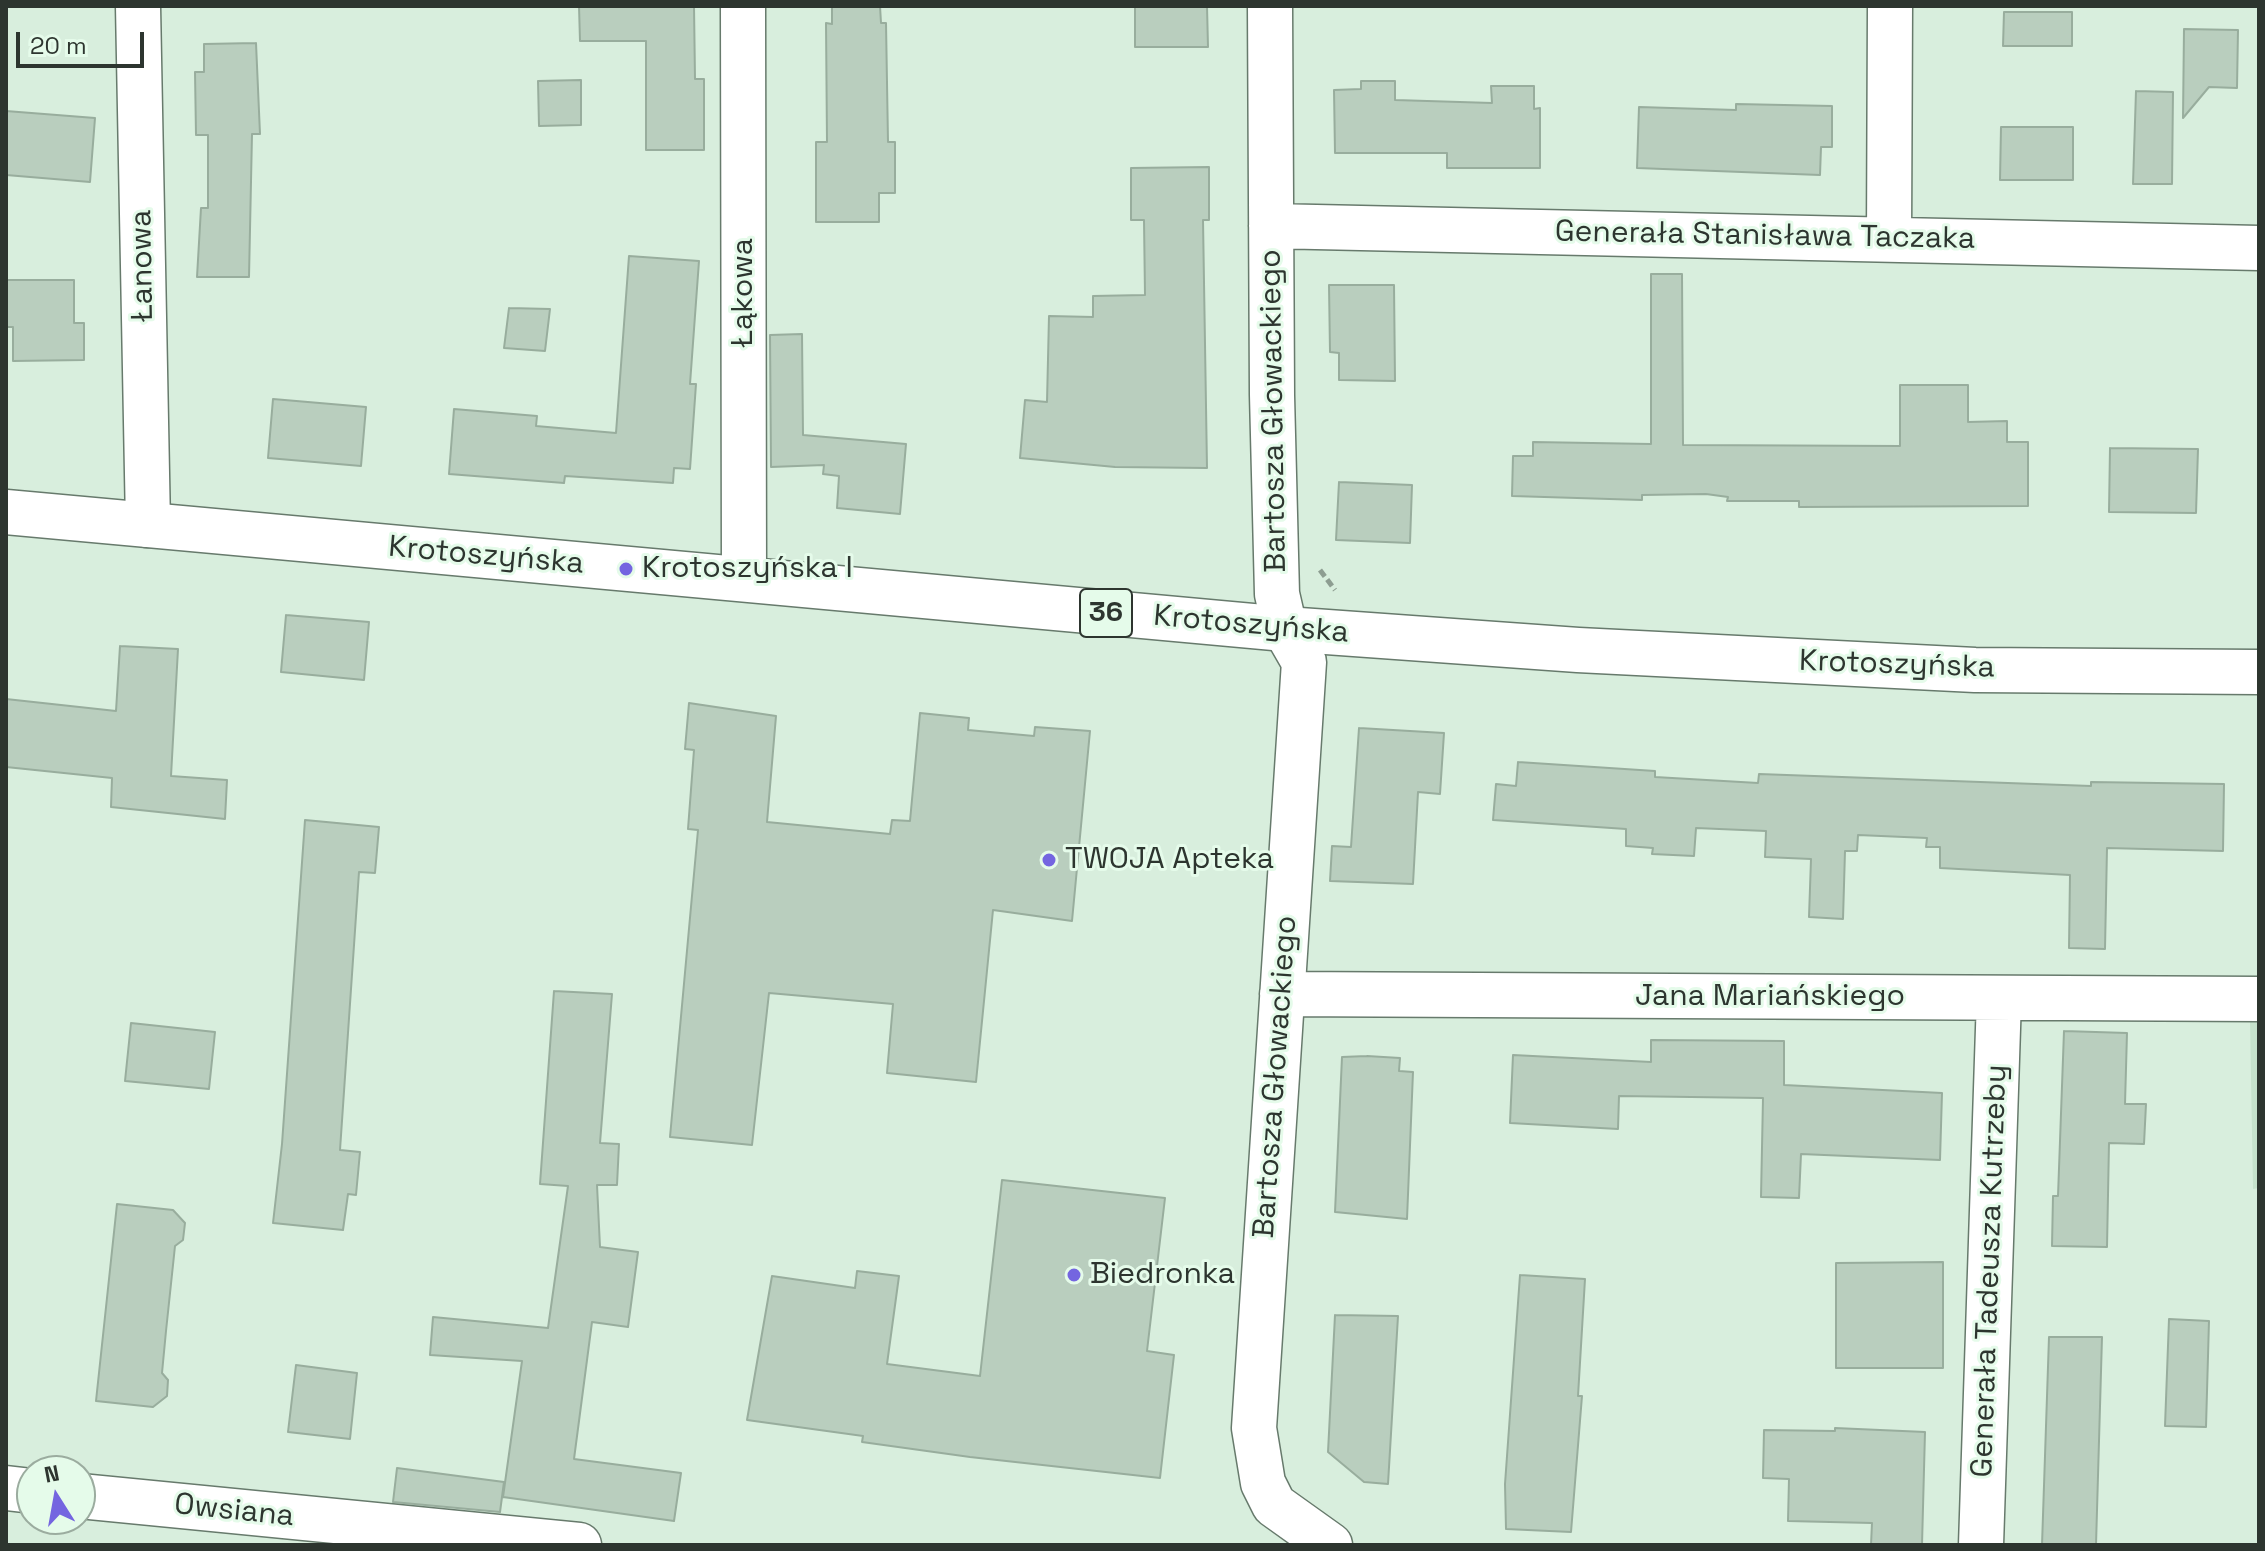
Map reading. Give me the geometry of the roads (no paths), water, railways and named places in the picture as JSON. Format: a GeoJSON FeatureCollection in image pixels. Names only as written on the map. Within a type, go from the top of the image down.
{"type":"FeatureCollection","features":[{"type":"Feature","properties":{"kind":"street","name":"Łanowa"},"geometry":{"type":"LineString","coordinates":[[138,6],[148,525]]}},
{"type":"Feature","properties":{"kind":"street","name":"Łąkowa"},"geometry":{"type":"LineString","coordinates":[[743,6],[744,579]]}},
{"type":"Feature","properties":{"kind":"street","name":"Bartosza Głowackiego"},"geometry":{"type":"LineString","coordinates":[[1270,6],[1277,594],[1285,629],[1304,662],[1254,1428],[1263,1483],[1274,1505],[1275,1530],[1330,1545]]}},
{"type":"Feature","properties":{"kind":"street"},"geometry":{"type":"LineString","coordinates":[[1889,238],[1890,6]]}},
{"type":"Feature","properties":{"kind":"street","name":"Generała Stanisława Taczaka"},"geometry":{"type":"LineString","coordinates":[[1271,226],[2259,248]]}},
{"type":"Feature","properties":{"kind":"street","name":"Krotoszyńska"},"geometry":{"type":"LineString","coordinates":[[6,512],[1285,629],[1578,650],[1960,669],[2259,672]]}},
{"type":"Feature","properties":{"kind":"street","name":"Jana Mariańskiego"},"geometry":{"type":"LineString","coordinates":[[1282,994],[2259,999]]}},
{"type":"Feature","properties":{"kind":"street","name":"Generała Tadeusza Kutrzeby"},"geometry":{"type":"LineString","coordinates":[[1981,1545],[1999,998]]}},
{"type":"Feature","properties":{"kind":"street","name":"Owsiana"},"geometry":{"type":"LineString","coordinates":[[96,1498],[579,1545]]}},
{"type":"Feature","properties":{"kind":"place","name":"Krotoszyńska I"},"geometry":{"type":"Point","coordinates":[626,569]}},
{"type":"Feature","properties":{"kind":"place","name":"TWOJA Apteka"},"geometry":{"type":"Point","coordinates":[1049,860]}},
{"type":"Feature","properties":{"kind":"place","name":"Biedronka"},"geometry":{"type":"Point","coordinates":[1074,1275]}}]}
